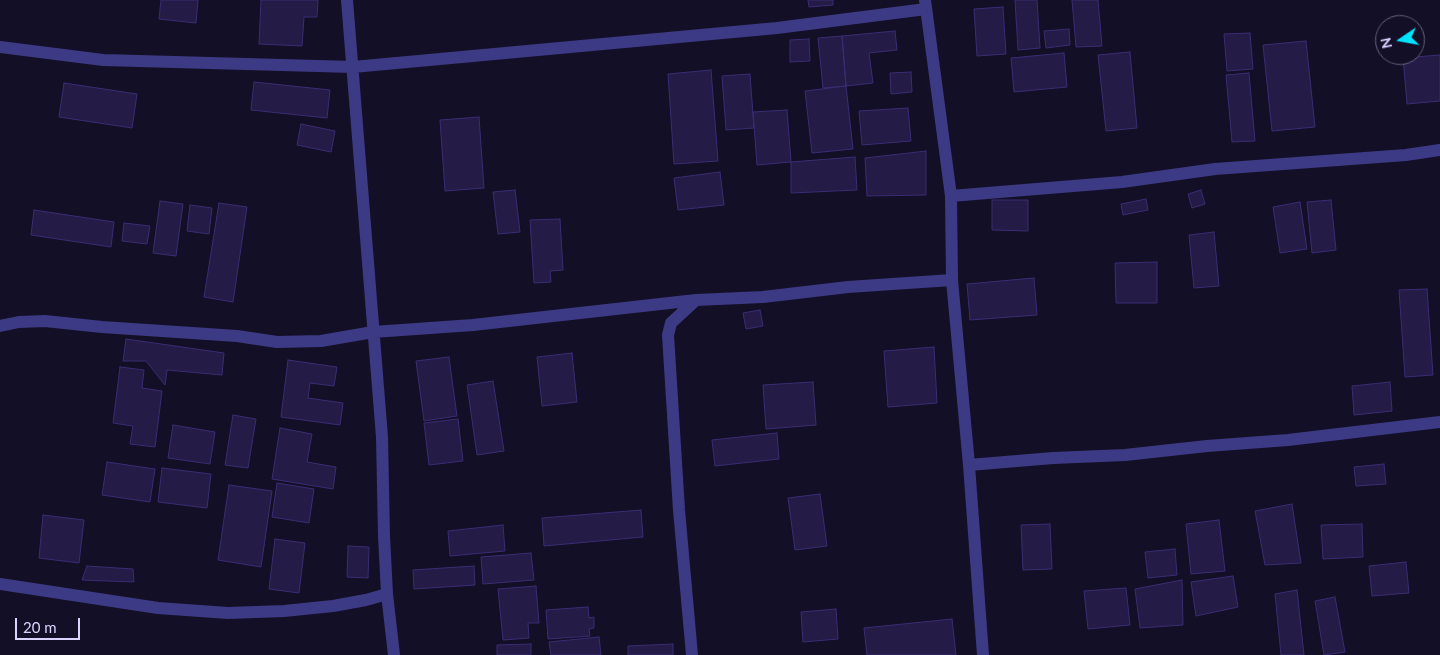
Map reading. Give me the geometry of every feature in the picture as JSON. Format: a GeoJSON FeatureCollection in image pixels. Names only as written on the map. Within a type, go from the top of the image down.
{"type":"FeatureCollection","features":[{"type":"Feature","properties":{"kind":"street"},"geometry":{"type":"LineString","coordinates":[[347,0],[382,437],[388,594],[394,655]]}},
{"type":"Feature","properties":{"kind":"street"},"geometry":{"type":"LineString","coordinates":[[0,47],[103,60],[353,67],[777,28],[925,4],[951,196],[952,280],[969,465],[983,655]]}},
{"type":"Feature","properties":{"kind":"street"},"geometry":{"type":"LineString","coordinates":[[951,196],[1122,182],[1215,169],[1406,155],[1440,150]]}},
{"type":"Feature","properties":{"kind":"street"},"geometry":{"type":"LineString","coordinates":[[0,326],[19,322],[45,321],[102,327],[237,336],[277,342],[322,341],[373,332],[473,325],[696,300],[763,297],[848,287],[952,280]]}},
{"type":"Feature","properties":{"kind":"street"},"geometry":{"type":"LineString","coordinates":[[692,655],[679,510],[668,334],[671,323],[696,300]]}},
{"type":"Feature","properties":{"kind":"street"},"geometry":{"type":"LineString","coordinates":[[969,465],[1053,458],[1125,455],[1288,440],[1440,422]]}},
{"type":"Feature","properties":{"kind":"street"},"geometry":{"type":"LineString","coordinates":[[0,584],[158,608],[228,613],[284,611],[333,606],[388,594]]}},
{"type":"Feature","properties":{"kind":"building"},"geometry":{"type":"Polygon","coordinates":[[[161,0],[198,0],[196,23],[159,19],[161,0]]]}},
{"type":"Feature","properties":{"kind":"building"},"geometry":{"type":"Polygon","coordinates":[[[261,0],[318,0],[317,17],[304,17],[302,46],[259,44],[261,0]]]}},
{"type":"Feature","properties":{"kind":"building"},"geometry":{"type":"Polygon","coordinates":[[[808,0],[833,0],[833,5],[809,7],[808,0]]]}},
{"type":"Feature","properties":{"kind":"building"},"geometry":{"type":"Polygon","coordinates":[[[1015,0],[1037,0],[1040,48],[1018,50],[1015,0]]]}},
{"type":"Feature","properties":{"kind":"building"},"geometry":{"type":"Polygon","coordinates":[[[1072,0],[1098,0],[1102,46],[1076,47],[1072,0]]]}},
{"type":"Feature","properties":{"kind":"building"},"geometry":{"type":"Polygon","coordinates":[[[1003,7],[1006,54],[977,56],[974,9],[1003,7]]]}},
{"type":"Feature","properties":{"kind":"building"},"geometry":{"type":"Polygon","coordinates":[[[1069,29],[1070,45],[1046,48],[1044,31],[1069,29]]]}},
{"type":"Feature","properties":{"kind":"building"},"geometry":{"type":"Polygon","coordinates":[[[895,31],[897,50],[869,53],[873,83],[846,86],[842,36],[895,31]]]}},
{"type":"Feature","properties":{"kind":"building"},"geometry":{"type":"Polygon","coordinates":[[[1250,33],[1253,69],[1227,71],[1224,34],[1250,33]]]}},
{"type":"Feature","properties":{"kind":"building"},"geometry":{"type":"Polygon","coordinates":[[[842,36],[846,86],[823,88],[818,38],[842,36]]]}},
{"type":"Feature","properties":{"kind":"building"},"geometry":{"type":"Polygon","coordinates":[[[809,39],[810,61],[790,62],[790,40],[809,39]]]}},
{"type":"Feature","properties":{"kind":"building"},"geometry":{"type":"Polygon","coordinates":[[[1306,41],[1315,127],[1272,131],[1263,45],[1306,41]]]}},
{"type":"Feature","properties":{"kind":"building"},"geometry":{"type":"Polygon","coordinates":[[[1130,52],[1137,128],[1106,131],[1098,55],[1130,52]]]}},
{"type":"Feature","properties":{"kind":"building"},"geometry":{"type":"Polygon","coordinates":[[[1064,53],[1067,87],[1014,92],[1011,58],[1064,53]]]}},
{"type":"Feature","properties":{"kind":"building"},"geometry":{"type":"Polygon","coordinates":[[[1440,55],[1440,101],[1407,104],[1404,65],[1425,65],[1425,56],[1440,55]]]}},
{"type":"Feature","properties":{"kind":"building"},"geometry":{"type":"Polygon","coordinates":[[[711,70],[718,161],[674,164],[668,74],[711,70]]]}},
{"type":"Feature","properties":{"kind":"building"},"geometry":{"type":"Polygon","coordinates":[[[911,72],[912,92],[891,94],[890,73],[911,72]]]}},
{"type":"Feature","properties":{"kind":"building"},"geometry":{"type":"Polygon","coordinates":[[[1249,73],[1255,141],[1232,142],[1226,75],[1249,73]]]}},
{"type":"Feature","properties":{"kind":"building"},"geometry":{"type":"Polygon","coordinates":[[[750,74],[754,128],[726,130],[722,76],[750,74]]]}},
{"type":"Feature","properties":{"kind":"building"},"geometry":{"type":"Polygon","coordinates":[[[254,82],[330,90],[327,118],[251,110],[254,82]]]}},
{"type":"Feature","properties":{"kind":"building"},"geometry":{"type":"Polygon","coordinates":[[[64,83],[137,94],[132,128],[59,117],[64,83]]]}},
{"type":"Feature","properties":{"kind":"building"},"geometry":{"type":"Polygon","coordinates":[[[846,86],[853,149],[812,153],[805,91],[846,86]]]}},
{"type":"Feature","properties":{"kind":"building"},"geometry":{"type":"Polygon","coordinates":[[[908,108],[911,141],[862,145],[859,111],[908,108]]]}},
{"type":"Feature","properties":{"kind":"building"},"geometry":{"type":"Polygon","coordinates":[[[787,110],[791,162],[757,165],[753,112],[787,110]]]}},
{"type":"Feature","properties":{"kind":"building"},"geometry":{"type":"Polygon","coordinates":[[[479,117],[484,188],[445,191],[440,120],[479,117]]]}},
{"type":"Feature","properties":{"kind":"building"},"geometry":{"type":"Polygon","coordinates":[[[301,124],[335,131],[331,152],[297,145],[301,124]]]}},
{"type":"Feature","properties":{"kind":"building"},"geometry":{"type":"Polygon","coordinates":[[[926,151],[926,195],[867,196],[865,158],[926,151]]]}},
{"type":"Feature","properties":{"kind":"building"},"geometry":{"type":"Polygon","coordinates":[[[855,157],[857,190],[791,193],[791,162],[855,157]]]}},
{"type":"Feature","properties":{"kind":"building"},"geometry":{"type":"Polygon","coordinates":[[[720,172],[724,205],[678,210],[674,178],[720,172]]]}},
{"type":"Feature","properties":{"kind":"building"},"geometry":{"type":"Polygon","coordinates":[[[515,190],[520,232],[498,234],[493,192],[515,190]]]}},
{"type":"Feature","properties":{"kind":"building"},"geometry":{"type":"Polygon","coordinates":[[[1201,190],[1205,204],[1192,208],[1188,194],[1201,190]]]}},
{"type":"Feature","properties":{"kind":"building"},"geometry":{"type":"Polygon","coordinates":[[[1146,199],[1148,210],[1123,215],[1121,204],[1146,199]]]}},
{"type":"Feature","properties":{"kind":"building"},"geometry":{"type":"Polygon","coordinates":[[[992,200],[1028,200],[1028,231],[992,230],[992,200]]]}},
{"type":"Feature","properties":{"kind":"building"},"geometry":{"type":"Polygon","coordinates":[[[1331,200],[1336,250],[1312,253],[1307,202],[1331,200]]]}},
{"type":"Feature","properties":{"kind":"building"},"geometry":{"type":"Polygon","coordinates":[[[160,201],[183,204],[176,256],[153,253],[160,201]]]}},
{"type":"Feature","properties":{"kind":"building"},"geometry":{"type":"Polygon","coordinates":[[[1300,202],[1307,249],[1280,253],[1273,207],[1300,202]]]}},
{"type":"Feature","properties":{"kind":"building"},"geometry":{"type":"Polygon","coordinates":[[[219,203],[247,207],[233,302],[204,297],[219,203]]]}},
{"type":"Feature","properties":{"kind":"building"},"geometry":{"type":"Polygon","coordinates":[[[190,205],[212,208],[209,234],[187,231],[190,205]]]}},
{"type":"Feature","properties":{"kind":"building"},"geometry":{"type":"Polygon","coordinates":[[[34,210],[114,222],[111,247],[31,235],[34,210]]]}},
{"type":"Feature","properties":{"kind":"building"},"geometry":{"type":"Polygon","coordinates":[[[560,219],[563,270],[550,271],[551,282],[534,283],[530,220],[560,219]]]}},
{"type":"Feature","properties":{"kind":"building"},"geometry":{"type":"Polygon","coordinates":[[[124,223],[150,226],[147,244],[122,241],[124,223]]]}},
{"type":"Feature","properties":{"kind":"building"},"geometry":{"type":"Polygon","coordinates":[[[1214,232],[1219,286],[1194,288],[1189,235],[1214,232]]]}},
{"type":"Feature","properties":{"kind":"building"},"geometry":{"type":"Polygon","coordinates":[[[1157,262],[1157,303],[1116,303],[1115,263],[1157,262]]]}},
{"type":"Feature","properties":{"kind":"building"},"geometry":{"type":"Polygon","coordinates":[[[1034,278],[1037,315],[970,320],[967,284],[1034,278]]]}},
{"type":"Feature","properties":{"kind":"building"},"geometry":{"type":"Polygon","coordinates":[[[1427,289],[1433,375],[1405,377],[1399,290],[1427,289]]]}},
{"type":"Feature","properties":{"kind":"building"},"geometry":{"type":"Polygon","coordinates":[[[760,310],[763,326],[746,329],[743,313],[760,310]]]}},
{"type":"Feature","properties":{"kind":"building"},"geometry":{"type":"Polygon","coordinates":[[[126,339],[224,353],[222,375],[167,370],[165,385],[146,361],[123,361],[126,339]]]}},
{"type":"Feature","properties":{"kind":"building"},"geometry":{"type":"Polygon","coordinates":[[[934,347],[937,403],[888,407],[884,351],[934,347]]]}},
{"type":"Feature","properties":{"kind":"building"},"geometry":{"type":"Polygon","coordinates":[[[572,353],[577,402],[542,406],[537,357],[572,353]]]}},
{"type":"Feature","properties":{"kind":"building"},"geometry":{"type":"Polygon","coordinates":[[[449,357],[457,416],[424,421],[416,361],[449,357]]]}},
{"type":"Feature","properties":{"kind":"building"},"geometry":{"type":"Polygon","coordinates":[[[288,360],[337,367],[334,386],[310,383],[308,398],[343,403],[340,425],[281,417],[288,360]]]}},
{"type":"Feature","properties":{"kind":"building"},"geometry":{"type":"Polygon","coordinates":[[[120,367],[144,370],[142,388],[162,391],[155,447],[130,444],[133,426],[113,423],[120,367]]]}},
{"type":"Feature","properties":{"kind":"building"},"geometry":{"type":"Polygon","coordinates":[[[493,381],[504,451],[477,455],[467,385],[493,381]]]}},
{"type":"Feature","properties":{"kind":"building"},"geometry":{"type":"Polygon","coordinates":[[[813,382],[816,425],[766,429],[763,385],[813,382]]]}},
{"type":"Feature","properties":{"kind":"building"},"geometry":{"type":"Polygon","coordinates":[[[1390,382],[1392,411],[1354,415],[1352,386],[1390,382]]]}},
{"type":"Feature","properties":{"kind":"building"},"geometry":{"type":"Polygon","coordinates":[[[233,415],[256,419],[248,468],[225,465],[233,415]]]}},
{"type":"Feature","properties":{"kind":"building"},"geometry":{"type":"Polygon","coordinates":[[[458,419],[463,461],[429,465],[424,423],[458,419]]]}},
{"type":"Feature","properties":{"kind":"building"},"geometry":{"type":"Polygon","coordinates":[[[173,425],[215,432],[210,464],[168,458],[173,425]]]}},
{"type":"Feature","properties":{"kind":"building"},"geometry":{"type":"Polygon","coordinates":[[[280,428],[312,434],[307,462],[336,467],[333,489],[272,479],[280,428]]]}},
{"type":"Feature","properties":{"kind":"building"},"geometry":{"type":"Polygon","coordinates":[[[777,433],[779,459],[715,466],[712,440],[777,433]]]}},
{"type":"Feature","properties":{"kind":"building"},"geometry":{"type":"Polygon","coordinates":[[[107,462],[155,469],[150,502],[102,495],[107,462]]]}},
{"type":"Feature","properties":{"kind":"building"},"geometry":{"type":"Polygon","coordinates":[[[1384,464],[1386,484],[1356,486],[1354,467],[1384,464]]]}},
{"type":"Feature","properties":{"kind":"building"},"geometry":{"type":"Polygon","coordinates":[[[162,468],[211,474],[207,508],[158,502],[162,468]]]}},
{"type":"Feature","properties":{"kind":"building"},"geometry":{"type":"Polygon","coordinates":[[[277,483],[314,489],[309,523],[272,517],[277,483]]]}},
{"type":"Feature","properties":{"kind":"building"},"geometry":{"type":"Polygon","coordinates":[[[229,485],[272,491],[261,567],[218,560],[229,485]]]}},
{"type":"Feature","properties":{"kind":"building"},"geometry":{"type":"Polygon","coordinates":[[[820,494],[827,546],[795,550],[788,498],[820,494]]]}},
{"type":"Feature","properties":{"kind":"building"},"geometry":{"type":"Polygon","coordinates":[[[1292,504],[1301,563],[1265,565],[1255,511],[1292,504]]]}},
{"type":"Feature","properties":{"kind":"building"},"geometry":{"type":"Polygon","coordinates":[[[641,510],[643,537],[544,546],[542,518],[641,510]]]}},
{"type":"Feature","properties":{"kind":"building"},"geometry":{"type":"Polygon","coordinates":[[[43,515],[84,520],[79,563],[39,558],[43,515]]]}},
{"type":"Feature","properties":{"kind":"building"},"geometry":{"type":"Polygon","coordinates":[[[1219,520],[1225,571],[1191,574],[1186,524],[1219,520]]]}},
{"type":"Feature","properties":{"kind":"building"},"geometry":{"type":"Polygon","coordinates":[[[1050,524],[1052,569],[1023,570],[1021,525],[1050,524]]]}},
{"type":"Feature","properties":{"kind":"building"},"geometry":{"type":"Polygon","coordinates":[[[1362,524],[1363,557],[1323,559],[1321,525],[1362,524]]]}},
{"type":"Feature","properties":{"kind":"building"},"geometry":{"type":"Polygon","coordinates":[[[503,525],[505,551],[450,556],[448,531],[503,525]]]}},
{"type":"Feature","properties":{"kind":"building"},"geometry":{"type":"Polygon","coordinates":[[[275,539],[305,543],[299,593],[269,589],[275,539]]]}},
{"type":"Feature","properties":{"kind":"building"},"geometry":{"type":"Polygon","coordinates":[[[348,546],[369,547],[368,578],[347,577],[348,546]]]}},
{"type":"Feature","properties":{"kind":"building"},"geometry":{"type":"Polygon","coordinates":[[[1175,549],[1177,575],[1148,578],[1145,552],[1175,549]]]}},
{"type":"Feature","properties":{"kind":"building"},"geometry":{"type":"Polygon","coordinates":[[[531,553],[534,580],[483,584],[481,557],[531,553]]]}},
{"type":"Feature","properties":{"kind":"building"},"geometry":{"type":"Polygon","coordinates":[[[1406,562],[1409,593],[1372,596],[1369,566],[1406,562]]]}},
{"type":"Feature","properties":{"kind":"building"},"geometry":{"type":"Polygon","coordinates":[[[87,566],[133,569],[134,582],[82,580],[87,566]]]}},
{"type":"Feature","properties":{"kind":"building"},"geometry":{"type":"Polygon","coordinates":[[[474,566],[475,585],[414,589],[413,570],[474,566]]]}},
{"type":"Feature","properties":{"kind":"building"},"geometry":{"type":"Polygon","coordinates":[[[1233,576],[1238,607],[1196,616],[1191,582],[1233,576]]]}},
{"type":"Feature","properties":{"kind":"building"},"geometry":{"type":"Polygon","coordinates":[[[1182,580],[1183,625],[1140,628],[1135,589],[1182,580]]]}},
{"type":"Feature","properties":{"kind":"building"},"geometry":{"type":"Polygon","coordinates":[[[536,586],[539,623],[528,623],[529,638],[503,640],[498,589],[536,586]]]}},
{"type":"Feature","properties":{"kind":"building"},"geometry":{"type":"Polygon","coordinates":[[[1126,588],[1130,625],[1088,629],[1084,591],[1126,588]]]}},
{"type":"Feature","properties":{"kind":"building"},"geometry":{"type":"Polygon","coordinates":[[[1297,590],[1304,655],[1281,655],[1275,594],[1297,590]]]}},
{"type":"Feature","properties":{"kind":"building"},"geometry":{"type":"Polygon","coordinates":[[[1335,597],[1345,652],[1324,655],[1315,601],[1335,597]]]}},
{"type":"Feature","properties":{"kind":"building"},"geometry":{"type":"Polygon","coordinates":[[[588,607],[589,618],[594,617],[594,628],[589,629],[590,636],[548,639],[546,610],[588,607]]]}},
{"type":"Feature","properties":{"kind":"building"},"geometry":{"type":"Polygon","coordinates":[[[836,609],[838,639],[803,642],[801,612],[836,609]]]}},
{"type":"Feature","properties":{"kind":"building"},"geometry":{"type":"Polygon","coordinates":[[[952,619],[956,655],[867,655],[864,628],[952,619]]]}},
{"type":"Feature","properties":{"kind":"building"},"geometry":{"type":"Polygon","coordinates":[[[599,637],[601,655],[551,655],[549,642],[599,637]]]}},
{"type":"Feature","properties":{"kind":"building"},"geometry":{"type":"Polygon","coordinates":[[[531,644],[531,655],[497,655],[497,645],[531,644]]]}},
{"type":"Feature","properties":{"kind":"building"},"geometry":{"type":"Polygon","coordinates":[[[673,644],[673,655],[628,655],[628,646],[673,644]]]}}]}
